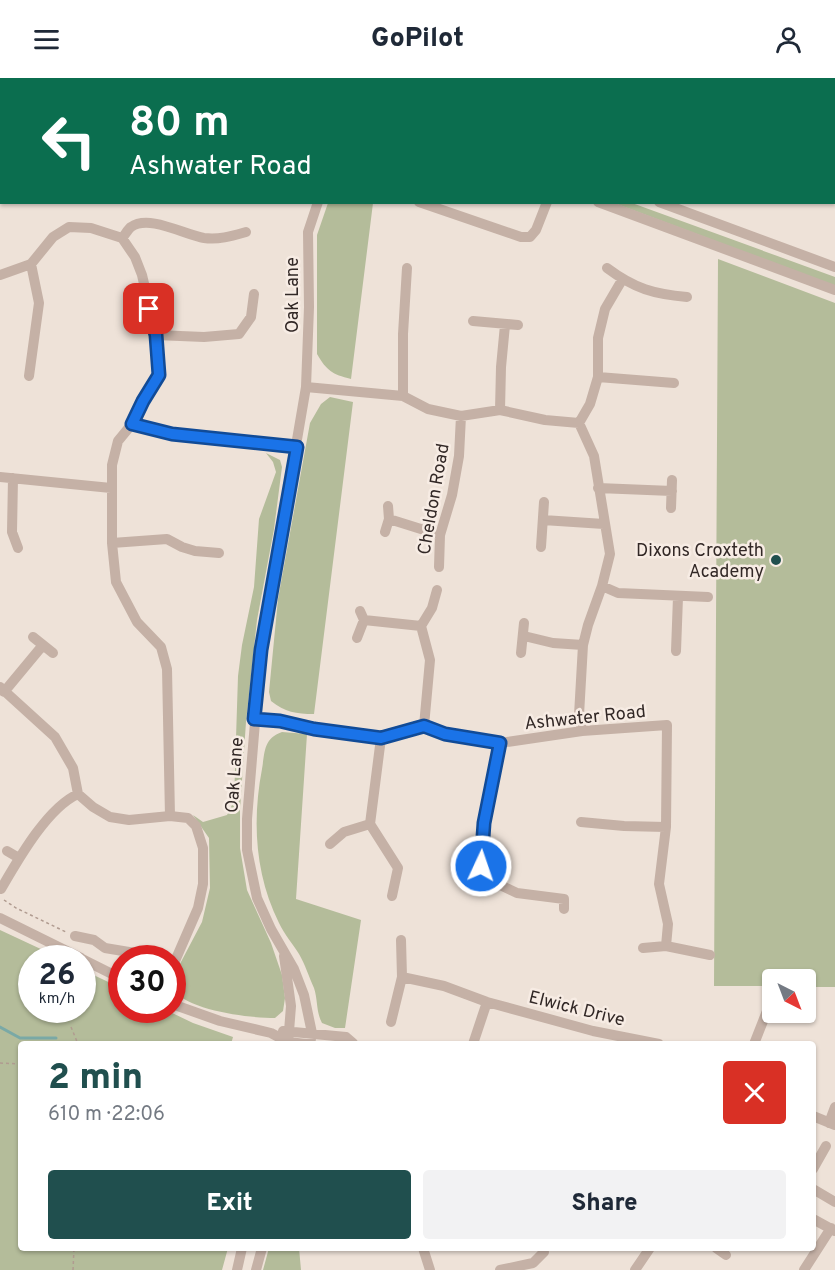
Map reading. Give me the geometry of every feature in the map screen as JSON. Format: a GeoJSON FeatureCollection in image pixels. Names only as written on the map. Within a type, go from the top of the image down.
{"type":"FeatureCollection","features":[{"type":"Feature","properties":{"kind":"street","name":"Oak Lane"},"geometry":{"type":"LineString","coordinates":[[309,1040],[304,995],[294,969],[283,953],[257,898],[247,850],[247,819],[261,650],[306,387],[309,328],[309,232],[317,204]]}},
{"type":"Feature","properties":{"kind":"street"},"geometry":{"type":"LineString","coordinates":[[425,204],[521,237],[530,237],[536,230],[546,204]]}},
{"type":"Feature","properties":{"kind":"street"},"geometry":{"type":"LineString","coordinates":[[603,204],[835,290]]}},
{"type":"Feature","properties":{"kind":"street"},"geometry":{"type":"LineString","coordinates":[[664,204],[835,267]]}},
{"type":"Feature","properties":{"kind":"street"},"geometry":{"type":"LineString","coordinates":[[122,238],[131,226],[143,224],[163,225],[203,238],[220,239],[246,232]]}},
{"type":"Feature","properties":{"kind":"street"},"geometry":{"type":"LineString","coordinates":[[0,275],[31,264],[53,237],[69,227],[90,228],[122,238],[135,256],[142,275],[156,335],[159,375],[132,424],[118,441],[112,465],[112,543],[116,582],[137,622],[161,647],[167,669],[170,816]]}},
{"type":"Feature","properties":{"kind":"street"},"geometry":{"type":"LineString","coordinates":[[29,376],[39,303],[31,264]]}},
{"type":"Feature","properties":{"kind":"street"},"geometry":{"type":"LineString","coordinates":[[403,396],[403,334],[407,268]]}},
{"type":"Feature","properties":{"kind":"street"},"geometry":{"type":"LineString","coordinates":[[607,268],[622,280],[657,294],[687,297]]}},
{"type":"Feature","properties":{"kind":"street"},"geometry":{"type":"LineString","coordinates":[[579,423],[590,404],[598,377],[598,338],[605,309],[622,280]]}},
{"type":"Feature","properties":{"kind":"street"},"geometry":{"type":"LineString","coordinates":[[156,335],[204,337],[239,334],[251,317],[254,294]]}},
{"type":"Feature","properties":{"kind":"street"},"geometry":{"type":"LineString","coordinates":[[473,321],[518,325]]}},
{"type":"Feature","properties":{"kind":"street"},"geometry":{"type":"LineString","coordinates":[[500,410],[501,367],[506,325]]}},
{"type":"Feature","properties":{"kind":"street"},"geometry":{"type":"LineString","coordinates":[[598,377],[674,383]]}},
{"type":"Feature","properties":{"kind":"street"},"geometry":{"type":"LineString","coordinates":[[306,387],[403,396],[428,409],[461,416],[500,410],[545,420],[579,423]]}},
{"type":"Feature","properties":{"kind":"street","name":"Cheldon Road"},"geometry":{"type":"LineString","coordinates":[[439,567],[440,535],[452,495],[459,456],[461,416]]}},
{"type":"Feature","properties":{"kind":"street"},"geometry":{"type":"LineString","coordinates":[[579,423],[594,456],[609,554],[602,586],[583,645],[579,715],[582,731]]}},
{"type":"Feature","properties":{"kind":"street"},"geometry":{"type":"LineString","coordinates":[[132,424],[172,434],[297,447]]}},
{"type":"Feature","properties":{"kind":"street"},"geometry":{"type":"LineString","coordinates":[[0,477],[111,488]]}},
{"type":"Feature","properties":{"kind":"street"},"geometry":{"type":"LineString","coordinates":[[13,478],[12,532],[18,548]]}},
{"type":"Feature","properties":{"kind":"street"},"geometry":{"type":"LineString","coordinates":[[598,488],[672,486],[671,508]]}},
{"type":"Feature","properties":{"kind":"street"},"geometry":{"type":"LineString","coordinates":[[541,547],[544,502]]}},
{"type":"Feature","properties":{"kind":"street"},"geometry":{"type":"LineString","coordinates":[[386,532],[389,519],[388,506]]}},
{"type":"Feature","properties":{"kind":"street"},"geometry":{"type":"LineString","coordinates":[[389,519],[440,535]]}},
{"type":"Feature","properties":{"kind":"street"},"geometry":{"type":"LineString","coordinates":[[543,520],[604,524]]}},
{"type":"Feature","properties":{"kind":"street"},"geometry":{"type":"LineString","coordinates":[[112,543],[167,538],[182,547],[219,553]]}},
{"type":"Feature","properties":{"kind":"street"},"geometry":{"type":"LineString","coordinates":[[602,586],[618,593],[708,597]]}},
{"type":"Feature","properties":{"kind":"street"},"geometry":{"type":"LineString","coordinates":[[254,719],[280,721],[314,729],[381,738],[424,726],[430,660],[421,626],[432,608],[437,590]]}},
{"type":"Feature","properties":{"kind":"street"},"geometry":{"type":"LineString","coordinates":[[676,651],[678,597]]}},
{"type":"Feature","properties":{"kind":"street"},"geometry":{"type":"LineString","coordinates":[[357,638],[362,616],[421,626]]}},
{"type":"Feature","properties":{"kind":"street"},"geometry":{"type":"LineString","coordinates":[[521,653],[524,623]]}},
{"type":"Feature","properties":{"kind":"street"},"geometry":{"type":"LineString","coordinates":[[524,636],[553,643],[583,645]]}},
{"type":"Feature","properties":{"kind":"street"},"geometry":{"type":"LineString","coordinates":[[33,637],[54,653]]}},
{"type":"Feature","properties":{"kind":"street"},"geometry":{"type":"LineString","coordinates":[[43,645],[2,689],[55,737],[73,768],[78,794],[110,817],[129,820],[170,816],[188,818],[196,826],[203,848],[203,884],[198,909],[180,945]]}},
{"type":"Feature","properties":{"kind":"street","name":"Ashwater Road"},"geometry":{"type":"LineString","coordinates":[[424,726],[445,734],[500,743],[582,731],[667,725],[666,827],[659,884],[668,924],[666,946]]}},
{"type":"Feature","properties":{"kind":"street"},"geometry":{"type":"LineString","coordinates":[[381,738],[370,824],[398,868],[392,896]]}},
{"type":"Feature","properties":{"kind":"street"},"geometry":{"type":"LineString","coordinates":[[500,743],[484,823],[481,866],[496,884],[517,893],[564,899],[564,909]]}},
{"type":"Feature","properties":{"kind":"street"},"geometry":{"type":"LineString","coordinates":[[1,889],[19,858],[53,812],[64,801],[78,794]]}},
{"type":"Feature","properties":{"kind":"street"},"geometry":{"type":"LineString","coordinates":[[581,822],[666,827]]}},
{"type":"Feature","properties":{"kind":"street"},"geometry":{"type":"LineString","coordinates":[[330,844],[344,832],[370,824]]}},
{"type":"Feature","properties":{"kind":"street"},"geometry":{"type":"LineString","coordinates":[[7,851],[19,858]]}},
{"type":"Feature","properties":{"kind":"street"},"geometry":{"type":"LineString","coordinates":[[0,918],[54,945]]}},
{"type":"Feature","properties":{"kind":"street"},"geometry":{"type":"LineString","coordinates":[[75,936],[94,940],[108,949]]}},
{"type":"Feature","properties":{"kind":"street"},"geometry":{"type":"LineString","coordinates":[[391,1022],[402,977],[401,940]]}},
{"type":"Feature","properties":{"kind":"street"},"geometry":{"type":"LineString","coordinates":[[643,948],[666,946],[710,955]]}},
{"type":"Feature","properties":{"kind":"street","name":"Oak Lane"},"geometry":{"type":"LineString","coordinates":[[283,953],[291,1006],[288,1039]]}},
{"type":"Feature","properties":{"kind":"street","name":"Elwick Drive"},"geometry":{"type":"LineString","coordinates":[[402,977],[444,986],[487,1002],[627,1041]]}},
{"type":"Feature","properties":{"kind":"street"},"geometry":{"type":"LineString","coordinates":[[474,1041],[487,1002]]}},
{"type":"Feature","properties":{"kind":"street"},"geometry":{"type":"LineString","coordinates":[[186,1009],[220,1021],[288,1039],[345,1037],[350,1041]]}},
{"type":"Feature","properties":{"kind":"street"},"geometry":{"type":"LineString","coordinates":[[755,1041],[762,1023]]}},
{"type":"Feature","properties":{"kind":"street"},"geometry":{"type":"LineString","coordinates":[[816,1117],[832,1124],[835,1107]]}},
{"type":"Feature","properties":{"kind":"street"},"geometry":{"type":"LineString","coordinates":[[816,1163],[826,1146]]}},
{"type":"Feature","properties":{"kind":"street"},"geometry":{"type":"LineString","coordinates":[[816,1191],[835,1202]]}},
{"type":"Feature","properties":{"kind":"street"},"geometry":{"type":"LineString","coordinates":[[804,1270],[833,1229],[816,1220]]}},
{"type":"Feature","properties":{"kind":"street"},"geometry":{"type":"LineString","coordinates":[[237,1270],[241,1251]]}},
{"type":"Feature","properties":{"kind":"street"},"geometry":{"type":"LineString","coordinates":[[256,1270],[261,1251]]}},
{"type":"Feature","properties":{"kind":"street"},"geometry":{"type":"LineString","coordinates":[[424,1251],[430,1270]]}},
{"type":"Feature","properties":{"kind":"street"},"geometry":{"type":"LineString","coordinates":[[635,1270],[648,1251]]}},
{"type":"Feature","properties":{"kind":"street"},"geometry":{"type":"LineString","coordinates":[[720,1251],[726,1255]]}},
{"type":"Feature","properties":{"kind":"street"},"geometry":{"type":"LineString","coordinates":[[500,1270],[533,1263],[546,1252]]}},
{"type":"Feature","properties":{"kind":"path"},"geometry":{"type":"LineString","coordinates":[[0,897],[16,908],[75,936]]}},
{"type":"Feature","properties":{"kind":"path"},"geometry":{"type":"LineString","coordinates":[[71,1027],[77,1041]]}},
{"type":"Feature","properties":{"kind":"path"},"geometry":{"type":"LineString","coordinates":[[0,1063],[18,1064]]}},
{"type":"Feature","properties":{"kind":"path"},"geometry":{"type":"LineString","coordinates":[[74,1251],[74,1270]]}},
{"type":"Feature","properties":{"kind":"green space"},"geometry":{"type":"Polygon","coordinates":[[[328,204],[373,204],[351,379],[331,371],[317,354],[317,235],[328,204]]]}},
{"type":"Feature","properties":{"kind":"green space"},"geometry":{"type":"Polygon","coordinates":[[[617,204],[635,204],[835,277],[835,286],[617,204]]]}},
{"type":"Feature","properties":{"kind":"green space","name":"Dixons Croxteth Academy"},"geometry":{"type":"Polygon","coordinates":[[[718,259],[835,303],[835,987],[816,987],[816,969],[762,969],[762,986],[714,986],[718,259]]]}},
{"type":"Feature","properties":{"kind":"green space"},"geometry":{"type":"Polygon","coordinates":[[[330,397],[353,402],[314,714],[302,714],[276,705],[271,701],[269,692],[278,599],[310,423],[321,404],[330,397]]]}},
{"type":"Feature","properties":{"kind":"green space"},"geometry":{"type":"Polygon","coordinates":[[[266,453],[280,460],[282,467],[274,529],[257,620],[246,722],[240,810],[240,848],[247,890],[271,943],[282,975],[285,998],[283,1011],[275,1018],[221,1012],[186,1000],[186,952],[202,922],[210,888],[209,838],[193,815],[203,822],[227,815],[234,801],[238,676],[254,587],[259,519],[276,472],[273,462],[266,453]]]}},
{"type":"Feature","properties":{"kind":"green space"},"geometry":{"type":"Polygon","coordinates":[[[282,732],[307,734],[296,899],[361,920],[345,1028],[335,1028],[322,1023],[314,988],[301,958],[279,923],[260,867],[257,808],[264,757],[268,742],[282,732]]]}},
{"type":"Feature","properties":{"kind":"green space"},"geometry":{"type":"Polygon","coordinates":[[[0,930],[32,945],[18,945],[18,1023],[96,1023],[96,976],[108,982],[108,1023],[186,1023],[186,1020],[233,1037],[232,1041],[18,1041],[18,1251],[227,1251],[222,1270],[0,1270],[0,930]]]}},
{"type":"Feature","properties":{"kind":"green space"},"geometry":{"type":"Polygon","coordinates":[[[268,1251],[299,1251],[301,1270],[263,1270],[268,1251]]]}},
{"type":"Feature","properties":{"kind":"waterway"},"geometry":{"type":"LineString","coordinates":[[0,1027],[20,1038],[56,1038]]}},
{"type":"Feature","properties":{"kind":"place","name":"Dixons Croxteth Academy"},"geometry":{"type":"Point","coordinates":[776,560]}},
{"type":"Feature","properties":{"kind":"route"},"geometry":{"type":"LineString","coordinates":[[149,309],[156,335],[159,375],[132,424],[172,434],[297,447],[261,650],[254,719],[280,721],[314,729],[381,738],[424,726],[445,734],[500,743],[484,823],[481,866]]}}]}
